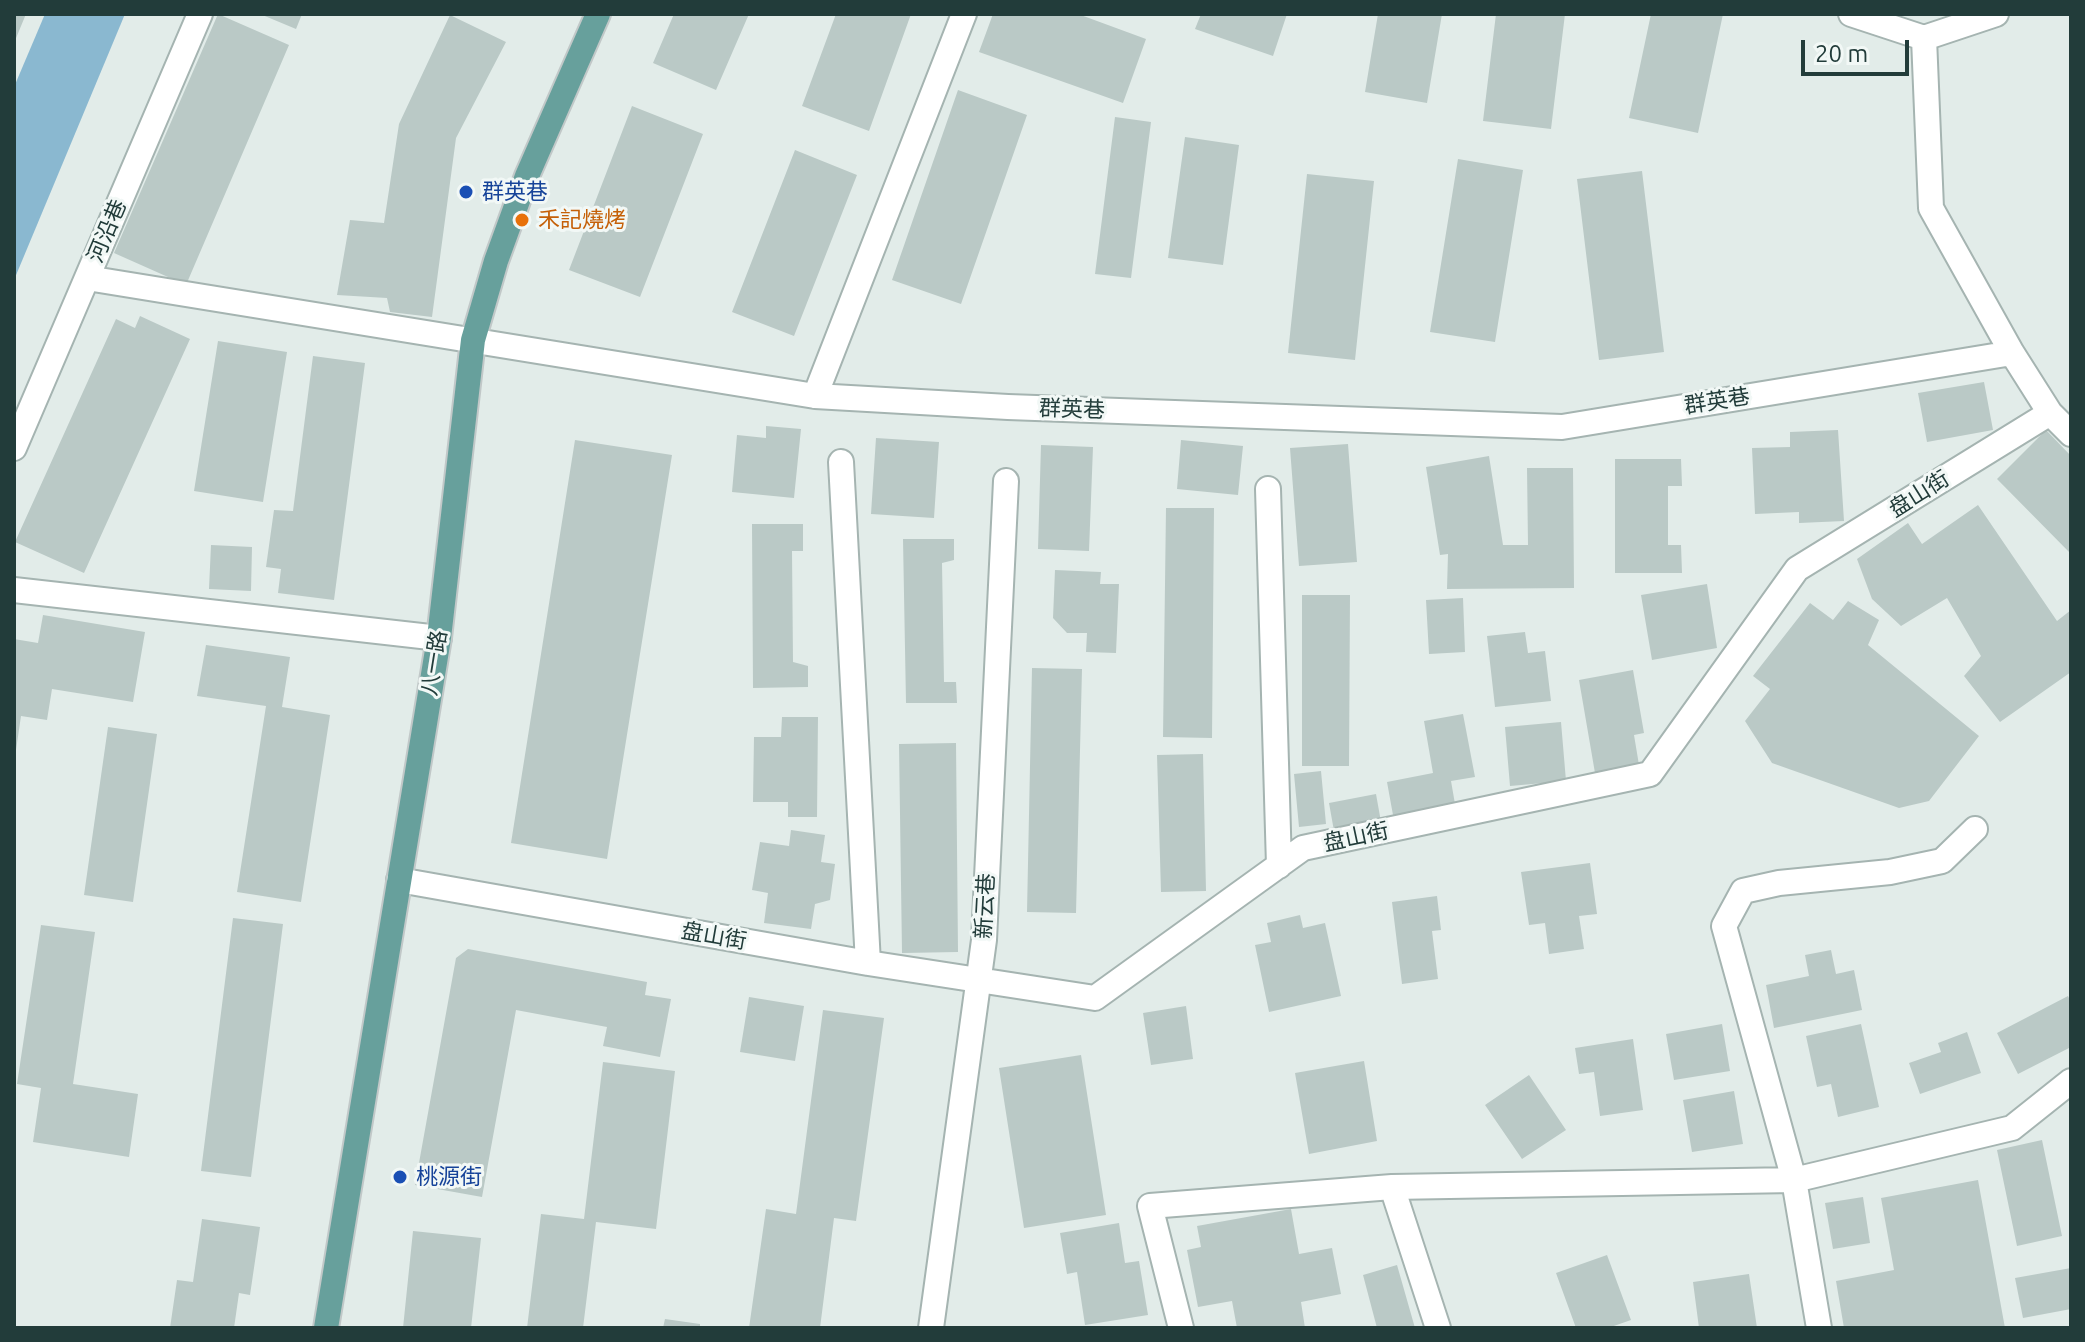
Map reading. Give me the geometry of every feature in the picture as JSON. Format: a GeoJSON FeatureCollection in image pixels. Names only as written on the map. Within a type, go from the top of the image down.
{"type":"FeatureCollection","features":[{"type":"Feature","properties":{"kind":"main road","name":"八一路"},"geometry":{"type":"LineString","coordinates":[[326,1328],[439,638],[473,340],[496,261],[527,176],[598,14]]}},
{"type":"Feature","properties":{"kind":"street","name":"河沿巷"},"geometry":{"type":"LineString","coordinates":[[14,448],[200,14]]}},
{"type":"Feature","properties":{"kind":"street"},"geometry":{"type":"LineString","coordinates":[[815,396],[964,14]]}},
{"type":"Feature","properties":{"kind":"street"},"geometry":{"type":"LineString","coordinates":[[1851,14],[1924,38],[1996,14]]}},
{"type":"Feature","properties":{"kind":"street"},"geometry":{"type":"LineString","coordinates":[[1924,38],[1931,208],[2012,353],[2050,413],[2071,434]]}},
{"type":"Feature","properties":{"kind":"street","name":"群英巷"},"geometry":{"type":"LineString","coordinates":[[87,278],[815,396],[1008,407],[1562,427],[2012,353]]}},
{"type":"Feature","properties":{"kind":"street","name":"盘山街"},"geometry":{"type":"LineString","coordinates":[[399,880],[868,963],[1095,998],[1303,848],[1650,774],[1797,569],[2050,413]]}},
{"type":"Feature","properties":{"kind":"street"},"geometry":{"type":"LineString","coordinates":[[841,462],[868,963]]}},
{"type":"Feature","properties":{"kind":"street","name":"新云巷"},"geometry":{"type":"LineString","coordinates":[[931,1328],[984,940],[1006,481]]}},
{"type":"Feature","properties":{"kind":"street"},"geometry":{"type":"LineString","coordinates":[[1268,489],[1279,866]]}},
{"type":"Feature","properties":{"kind":"street"},"geometry":{"type":"LineString","coordinates":[[14,590],[439,638]]}},
{"type":"Feature","properties":{"kind":"street"},"geometry":{"type":"LineString","coordinates":[[1819,1328],[1794,1180],[1724,926],[1743,891],[1779,883],[1890,872],[1942,861],[1975,829]]}},
{"type":"Feature","properties":{"kind":"street"},"geometry":{"type":"LineString","coordinates":[[1181,1328],[1150,1206],[1392,1187],[1794,1180],[2012,1128],[2071,1081]]}},
{"type":"Feature","properties":{"kind":"street"},"geometry":{"type":"LineString","coordinates":[[1392,1187],[1438,1328]]}},
{"type":"Feature","properties":{"kind":"water"},"geometry":{"type":"Polygon","coordinates":[[[45,14],[125,14],[14,280],[14,87],[45,14]]]}},
{"type":"Feature","properties":{"kind":"building"},"geometry":{"type":"Polygon","coordinates":[[[14,14],[26,14],[14,43],[14,14]]]}},
{"type":"Feature","properties":{"kind":"building"},"geometry":{"type":"Polygon","coordinates":[[[218,14],[289,45],[186,285],[114,253],[218,14]]]}},
{"type":"Feature","properties":{"kind":"building"},"geometry":{"type":"Polygon","coordinates":[[[260,14],[302,14],[296,29],[260,14]]]}},
{"type":"Feature","properties":{"kind":"building"},"geometry":{"type":"Polygon","coordinates":[[[674,14],[749,14],[716,90],[653,63],[674,14]]]}},
{"type":"Feature","properties":{"kind":"building"},"geometry":{"type":"Polygon","coordinates":[[[836,14],[911,14],[869,131],[802,106],[836,14]]]}},
{"type":"Feature","properties":{"kind":"building"},"geometry":{"type":"Polygon","coordinates":[[[993,14],[1078,14],[1146,39],[1123,103],[979,52],[993,14]]]}},
{"type":"Feature","properties":{"kind":"building"},"geometry":{"type":"Polygon","coordinates":[[[1201,14],[1287,14],[1273,56],[1195,29],[1201,14]]]}},
{"type":"Feature","properties":{"kind":"building"},"geometry":{"type":"Polygon","coordinates":[[[1378,14],[1442,14],[1427,103],[1365,92],[1378,14]]]}},
{"type":"Feature","properties":{"kind":"building"},"geometry":{"type":"Polygon","coordinates":[[[1496,14],[1565,14],[1551,129],[1483,121],[1496,14]]]}},
{"type":"Feature","properties":{"kind":"building"},"geometry":{"type":"Polygon","coordinates":[[[1651,14],[1723,14],[1698,133],[1629,118],[1651,14]]]}},
{"type":"Feature","properties":{"kind":"building"},"geometry":{"type":"Polygon","coordinates":[[[450,15],[506,42],[456,138],[432,317],[390,312],[387,298],[337,295],[350,220],[384,223],[399,124],[450,15]]]}},
{"type":"Feature","properties":{"kind":"building"},"geometry":{"type":"Polygon","coordinates":[[[958,90],[1027,115],[961,304],[892,280],[958,90]]]}},
{"type":"Feature","properties":{"kind":"building"},"geometry":{"type":"Polygon","coordinates":[[[632,106],[703,134],[640,297],[569,270],[632,106]]]}},
{"type":"Feature","properties":{"kind":"building"},"geometry":{"type":"Polygon","coordinates":[[[1115,117],[1151,122],[1131,278],[1095,274],[1115,117]]]}},
{"type":"Feature","properties":{"kind":"building"},"geometry":{"type":"Polygon","coordinates":[[[1185,137],[1239,145],[1223,265],[1168,258],[1185,137]]]}},
{"type":"Feature","properties":{"kind":"building"},"geometry":{"type":"Polygon","coordinates":[[[795,150],[857,175],[794,336],[732,312],[795,150]]]}},
{"type":"Feature","properties":{"kind":"building"},"geometry":{"type":"Polygon","coordinates":[[[1458,159],[1523,170],[1495,342],[1430,332],[1458,159]]]}},
{"type":"Feature","properties":{"kind":"building"},"geometry":{"type":"Polygon","coordinates":[[[1642,171],[1664,352],[1599,360],[1577,179],[1642,171]]]}},
{"type":"Feature","properties":{"kind":"building"},"geometry":{"type":"Polygon","coordinates":[[[1307,174],[1374,181],[1355,360],[1288,353],[1307,174]]]}},
{"type":"Feature","properties":{"kind":"building"},"geometry":{"type":"Polygon","coordinates":[[[140,316],[190,339],[84,573],[15,542],[116,319],[135,328],[140,316]]]}},
{"type":"Feature","properties":{"kind":"building"},"geometry":{"type":"Polygon","coordinates":[[[218,341],[287,352],[263,502],[194,491],[218,341]]]}},
{"type":"Feature","properties":{"kind":"building"},"geometry":{"type":"Polygon","coordinates":[[[313,356],[365,363],[334,600],[278,593],[281,569],[266,567],[274,510],[293,511],[313,356]]]}},
{"type":"Feature","properties":{"kind":"building"},"geometry":{"type":"Polygon","coordinates":[[[1984,382],[1993,430],[1927,442],[1918,393],[1984,382]]]}},
{"type":"Feature","properties":{"kind":"building"},"geometry":{"type":"Polygon","coordinates":[[[766,426],[801,429],[794,498],[732,492],[737,435],[766,438],[766,426]]]}},
{"type":"Feature","properties":{"kind":"building"},"geometry":{"type":"Polygon","coordinates":[[[1838,430],[1844,521],[1799,523],[1799,512],[1755,514],[1752,448],[1790,447],[1790,432],[1838,430]]]}},
{"type":"Feature","properties":{"kind":"building"},"geometry":{"type":"Polygon","coordinates":[[[2046,430],[2071,456],[2071,554],[1997,479],[2046,430]]]}},
{"type":"Feature","properties":{"kind":"building"},"geometry":{"type":"Polygon","coordinates":[[[876,438],[939,442],[934,518],[871,514],[876,438]]]}},
{"type":"Feature","properties":{"kind":"building"},"geometry":{"type":"Polygon","coordinates":[[[575,440],[672,455],[607,859],[511,843],[575,440]]]}},
{"type":"Feature","properties":{"kind":"building"},"geometry":{"type":"Polygon","coordinates":[[[1181,440],[1243,446],[1238,495],[1177,489],[1181,440]]]}},
{"type":"Feature","properties":{"kind":"building"},"geometry":{"type":"Polygon","coordinates":[[[1348,444],[1357,562],[1299,566],[1290,448],[1348,444]]]}},
{"type":"Feature","properties":{"kind":"building"},"geometry":{"type":"Polygon","coordinates":[[[1041,445],[1093,447],[1089,551],[1038,549],[1041,445]]]}},
{"type":"Feature","properties":{"kind":"building"},"geometry":{"type":"Polygon","coordinates":[[[1489,456],[1503,545],[1528,545],[1527,468],[1573,468],[1574,588],[1447,589],[1448,554],[1440,555],[1426,467],[1489,456]]]}},
{"type":"Feature","properties":{"kind":"building"},"geometry":{"type":"Polygon","coordinates":[[[1615,459],[1681,459],[1682,486],[1668,486],[1668,545],[1681,545],[1682,573],[1615,573],[1615,459]]]}},
{"type":"Feature","properties":{"kind":"building"},"geometry":{"type":"Polygon","coordinates":[[[1978,505],[2057,621],[2071,610],[2071,672],[2000,722],[1964,676],[1981,656],[1947,598],[1901,626],[1872,599],[1857,559],[1908,523],[1922,544],[1978,505]]]}},
{"type":"Feature","properties":{"kind":"building"},"geometry":{"type":"Polygon","coordinates":[[[1166,508],[1214,508],[1212,738],[1163,737],[1166,508]]]}},
{"type":"Feature","properties":{"kind":"building"},"geometry":{"type":"Polygon","coordinates":[[[752,524],[803,524],[803,551],[792,551],[793,662],[808,666],[808,687],[753,688],[752,524]]]}},
{"type":"Feature","properties":{"kind":"building"},"geometry":{"type":"Polygon","coordinates":[[[903,539],[954,539],[954,560],[942,563],[944,682],[956,682],[957,703],[906,703],[903,539]]]}},
{"type":"Feature","properties":{"kind":"building"},"geometry":{"type":"Polygon","coordinates":[[[211,545],[252,547],[251,591],[209,589],[211,545]]]}},
{"type":"Feature","properties":{"kind":"building"},"geometry":{"type":"Polygon","coordinates":[[[1055,570],[1101,572],[1100,584],[1119,584],[1116,653],[1086,652],[1087,633],[1067,633],[1053,618],[1055,570]]]}},
{"type":"Feature","properties":{"kind":"building"},"geometry":{"type":"Polygon","coordinates":[[[1707,584],[1717,648],[1652,660],[1641,595],[1707,584]]]}},
{"type":"Feature","properties":{"kind":"building"},"geometry":{"type":"Polygon","coordinates":[[[1302,595],[1350,595],[1349,766],[1302,766],[1302,595]]]}},
{"type":"Feature","properties":{"kind":"building"},"geometry":{"type":"Polygon","coordinates":[[[1463,598],[1465,652],[1429,654],[1426,600],[1463,598]]]}},
{"type":"Feature","properties":{"kind":"building"},"geometry":{"type":"Polygon","coordinates":[[[1848,601],[1879,620],[1868,645],[1979,736],[1929,801],[1899,808],[1772,763],[1745,721],[1770,689],[1753,676],[1810,603],[1833,620],[1848,601]]]}},
{"type":"Feature","properties":{"kind":"building"},"geometry":{"type":"Polygon","coordinates":[[[43,615],[145,632],[133,702],[52,689],[47,720],[21,716],[16,750],[14,639],[38,643],[43,615]]]}},
{"type":"Feature","properties":{"kind":"building"},"geometry":{"type":"Polygon","coordinates":[[[1525,632],[1528,653],[1545,651],[1551,701],[1495,707],[1487,636],[1525,632]]]}},
{"type":"Feature","properties":{"kind":"building"},"geometry":{"type":"Polygon","coordinates":[[[206,645],[290,657],[282,707],[330,715],[301,902],[237,892],[266,706],[197,696],[206,645]]]}},
{"type":"Feature","properties":{"kind":"building"},"geometry":{"type":"Polygon","coordinates":[[[1032,668],[1082,669],[1076,913],[1027,912],[1032,668]]]}},
{"type":"Feature","properties":{"kind":"building"},"geometry":{"type":"Polygon","coordinates":[[[1633,670],[1644,733],[1634,735],[1639,765],[1595,773],[1579,680],[1633,670]]]}},
{"type":"Feature","properties":{"kind":"building"},"geometry":{"type":"Polygon","coordinates":[[[1463,714],[1475,777],[1451,781],[1455,804],[1393,815],[1387,782],[1433,773],[1424,721],[1463,714]]]}},
{"type":"Feature","properties":{"kind":"building"},"geometry":{"type":"Polygon","coordinates":[[[782,717],[818,717],[817,817],[788,817],[788,802],[753,802],[754,737],[781,737],[782,717]]]}},
{"type":"Feature","properties":{"kind":"building"},"geometry":{"type":"Polygon","coordinates":[[[1561,722],[1566,781],[1510,786],[1505,727],[1561,722]]]}},
{"type":"Feature","properties":{"kind":"building"},"geometry":{"type":"Polygon","coordinates":[[[108,727],[157,734],[133,902],[84,895],[108,727]]]}},
{"type":"Feature","properties":{"kind":"building"},"geometry":{"type":"Polygon","coordinates":[[[956,743],[958,952],[902,953],[899,744],[956,743]]]}},
{"type":"Feature","properties":{"kind":"building"},"geometry":{"type":"Polygon","coordinates":[[[1203,754],[1206,891],[1161,892],[1157,755],[1203,754]]]}},
{"type":"Feature","properties":{"kind":"building"},"geometry":{"type":"Polygon","coordinates":[[[1321,771],[1326,824],[1299,827],[1294,774],[1321,771]]]}},
{"type":"Feature","properties":{"kind":"building"},"geometry":{"type":"Polygon","coordinates":[[[1376,794],[1381,822],[1334,831],[1329,803],[1376,794]]]}},
{"type":"Feature","properties":{"kind":"building"},"geometry":{"type":"Polygon","coordinates":[[[791,830],[825,835],[821,862],[835,864],[830,900],[815,904],[811,929],[764,923],[768,893],[752,890],[760,842],[789,846],[791,830]]]}},
{"type":"Feature","properties":{"kind":"building"},"geometry":{"type":"Polygon","coordinates":[[[1590,863],[1597,914],[1579,916],[1584,949],[1549,954],[1545,923],[1529,925],[1521,872],[1590,863]]]}},
{"type":"Feature","properties":{"kind":"building"},"geometry":{"type":"Polygon","coordinates":[[[1437,896],[1441,930],[1432,931],[1438,979],[1402,984],[1392,902],[1437,896]]]}},
{"type":"Feature","properties":{"kind":"building"},"geometry":{"type":"Polygon","coordinates":[[[1300,915],[1303,928],[1325,923],[1341,996],[1269,1012],[1255,945],[1271,942],[1267,923],[1300,915]]]}},
{"type":"Feature","properties":{"kind":"building"},"geometry":{"type":"Polygon","coordinates":[[[233,918],[283,924],[251,1177],[201,1171],[233,918]]]}},
{"type":"Feature","properties":{"kind":"building"},"geometry":{"type":"Polygon","coordinates":[[[41,925],[95,932],[73,1084],[138,1094],[129,1157],[33,1142],[41,1088],[17,1084],[41,925]]]}},
{"type":"Feature","properties":{"kind":"building"},"geometry":{"type":"Polygon","coordinates":[[[468,949],[647,982],[645,995],[671,999],[660,1057],[603,1046],[607,1027],[516,1010],[482,1197],[415,1185],[456,958],[468,949]]]}},
{"type":"Feature","properties":{"kind":"building"},"geometry":{"type":"Polygon","coordinates":[[[1831,950],[1836,974],[1854,970],[1862,1010],[1774,1028],[1766,985],[1809,976],[1805,955],[1831,950]]]}},
{"type":"Feature","properties":{"kind":"building"},"geometry":{"type":"Polygon","coordinates":[[[2068,996],[2071,1002],[2071,1047],[2018,1074],[1997,1033],[2068,996]]]}},
{"type":"Feature","properties":{"kind":"building"},"geometry":{"type":"Polygon","coordinates":[[[749,997],[804,1006],[795,1061],[740,1052],[749,997]]]}},
{"type":"Feature","properties":{"kind":"building"},"geometry":{"type":"Polygon","coordinates":[[[1186,1006],[1193,1059],[1151,1065],[1143,1013],[1186,1006]]]}},
{"type":"Feature","properties":{"kind":"building"},"geometry":{"type":"Polygon","coordinates":[[[823,1010],[884,1018],[856,1221],[834,1218],[820,1328],[749,1328],[766,1209],[796,1214],[823,1010]]]}},
{"type":"Feature","properties":{"kind":"building"},"geometry":{"type":"Polygon","coordinates":[[[1722,1024],[1730,1071],[1674,1080],[1666,1034],[1722,1024]]]}},
{"type":"Feature","properties":{"kind":"building"},"geometry":{"type":"Polygon","coordinates":[[[1861,1024],[1879,1107],[1838,1117],[1831,1084],[1817,1087],[1806,1036],[1861,1024]]]}},
{"type":"Feature","properties":{"kind":"building"},"geometry":{"type":"Polygon","coordinates":[[[1967,1032],[1981,1073],[1920,1094],[1909,1063],[1941,1052],[1938,1043],[1967,1032]]]}},
{"type":"Feature","properties":{"kind":"building"},"geometry":{"type":"Polygon","coordinates":[[[1633,1039],[1643,1110],[1600,1116],[1594,1072],[1579,1074],[1575,1048],[1633,1039]]]}},
{"type":"Feature","properties":{"kind":"building"},"geometry":{"type":"Polygon","coordinates":[[[1081,1055],[1106,1215],[1024,1228],[999,1068],[1081,1055]]]}},
{"type":"Feature","properties":{"kind":"building"},"geometry":{"type":"Polygon","coordinates":[[[1364,1061],[1377,1141],[1309,1154],[1295,1073],[1364,1061]]]}},
{"type":"Feature","properties":{"kind":"building"},"geometry":{"type":"Polygon","coordinates":[[[603,1062],[675,1071],[656,1229],[596,1222],[583,1328],[527,1328],[541,1214],[584,1219],[603,1062]]]}},
{"type":"Feature","properties":{"kind":"building"},"geometry":{"type":"Polygon","coordinates":[[[1529,1075],[1566,1130],[1522,1159],[1485,1105],[1529,1075]]]}},
{"type":"Feature","properties":{"kind":"building"},"geometry":{"type":"Polygon","coordinates":[[[1734,1091],[1743,1144],[1692,1152],[1683,1100],[1734,1091]]]}},
{"type":"Feature","properties":{"kind":"building"},"geometry":{"type":"Polygon","coordinates":[[[2042,1140],[2062,1236],[2017,1246],[1997,1150],[2042,1140]]]}},
{"type":"Feature","properties":{"kind":"building"},"geometry":{"type":"Polygon","coordinates":[[[1978,1180],[2005,1328],[1844,1328],[1836,1281],[1894,1270],[1881,1198],[1978,1180]]]}},
{"type":"Feature","properties":{"kind":"building"},"geometry":{"type":"Polygon","coordinates":[[[1863,1197],[1870,1243],[1833,1249],[1825,1203],[1863,1197]]]}},
{"type":"Feature","properties":{"kind":"building"},"geometry":{"type":"Polygon","coordinates":[[[1291,1209],[1299,1254],[1332,1248],[1341,1294],[1301,1302],[1305,1328],[1237,1328],[1232,1301],[1198,1307],[1187,1250],[1201,1247],[1197,1226],[1291,1209]]]}},
{"type":"Feature","properties":{"kind":"building"},"geometry":{"type":"Polygon","coordinates":[[[202,1219],[260,1227],[250,1295],[239,1293],[234,1328],[170,1328],[177,1280],[193,1282],[202,1219]]]}},
{"type":"Feature","properties":{"kind":"building"},"geometry":{"type":"Polygon","coordinates":[[[1119,1223],[1125,1263],[1139,1261],[1148,1315],[1085,1325],[1077,1272],[1067,1274],[1060,1233],[1119,1223]]]}},
{"type":"Feature","properties":{"kind":"building"},"geometry":{"type":"Polygon","coordinates":[[[413,1231],[481,1238],[471,1328],[403,1328],[413,1231]]]}},
{"type":"Feature","properties":{"kind":"building"},"geometry":{"type":"Polygon","coordinates":[[[1607,1255],[1631,1320],[1608,1328],[1576,1328],[1556,1273],[1607,1255]]]}},
{"type":"Feature","properties":{"kind":"building"},"geometry":{"type":"Polygon","coordinates":[[[1397,1265],[1415,1328],[1377,1328],[1363,1275],[1397,1265]]]}},
{"type":"Feature","properties":{"kind":"building"},"geometry":{"type":"Polygon","coordinates":[[[2071,1268],[2071,1309],[2023,1318],[2015,1278],[2071,1268]]]}},
{"type":"Feature","properties":{"kind":"building"},"geometry":{"type":"Polygon","coordinates":[[[1749,1274],[1757,1328],[1699,1328],[1693,1282],[1749,1274]]]}},
{"type":"Feature","properties":{"kind":"building"},"geometry":{"type":"Polygon","coordinates":[[[665,1319],[700,1324],[700,1328],[663,1328],[665,1319]]]}},
{"type":"Feature","properties":{"kind":"place","name":"群英巷"},"geometry":{"type":"Point","coordinates":[466,192]}},
{"type":"Feature","properties":{"kind":"place","name":"禾記燒烤"},"geometry":{"type":"Point","coordinates":[522,220]}},
{"type":"Feature","properties":{"kind":"place","name":"桃源街"},"geometry":{"type":"Point","coordinates":[400,1177]}}]}
